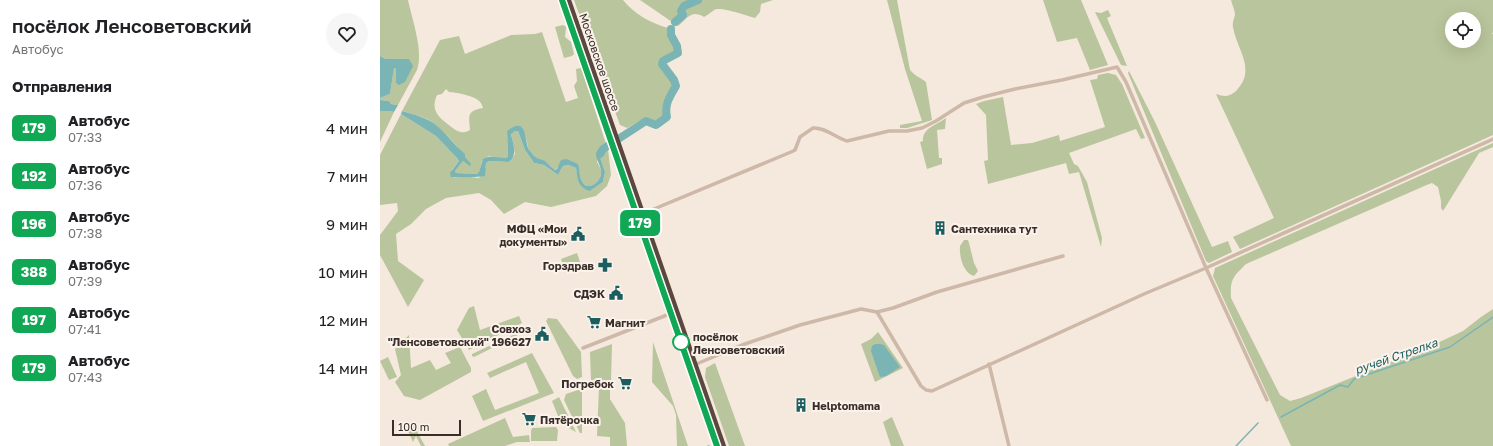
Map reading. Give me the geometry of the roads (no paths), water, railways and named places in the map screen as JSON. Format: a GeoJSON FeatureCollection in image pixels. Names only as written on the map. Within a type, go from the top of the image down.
{"type":"FeatureCollection","features":[{"type":"Feature","properties":{"kind":"highway","name":"Московское шоссе"},"geometry":{"type":"LineString","coordinates":[[562,0],[611,131]]}},
{"type":"Feature","properties":{"kind":"highway","name":"Московское шоссе"},"geometry":{"type":"LineString","coordinates":[[568,0],[611,131]]}},
{"type":"Feature","properties":{"kind":"highway"},"geometry":{"type":"LineString","coordinates":[[611,131],[674,312]]}},
{"type":"Feature","properties":{"kind":"highway"},"geometry":{"type":"LineString","coordinates":[[616,147],[642,214],[717,446]]}},
{"type":"Feature","properties":{"kind":"highway"},"geometry":{"type":"LineString","coordinates":[[692,366],[723,446]]}},
{"type":"Feature","properties":{"kind":"street"},"geometry":{"type":"LineString","coordinates":[[642,214],[791,152],[795,150],[800,137],[814,128],[823,129],[847,141],[889,131],[915,130],[928,126],[964,103],[983,97],[1118,67],[1126,82],[1206,268],[1267,400]]}},
{"type":"Feature","properties":{"kind":"street"},"geometry":{"type":"LineString","coordinates":[[877,312],[921,386],[926,390],[932,391],[1144,294],[1206,268],[1493,139]]}},
{"type":"Feature","properties":{"kind":"street"},"geometry":{"type":"LineString","coordinates":[[692,366],[800,325],[861,309],[877,312],[893,308],[943,290],[1063,256]]}},
{"type":"Feature","properties":{"kind":"street"},"geometry":{"type":"LineString","coordinates":[[583,348],[674,312]]}},
{"type":"Feature","properties":{"kind":"street"},"geometry":{"type":"LineString","coordinates":[[989,364],[1009,446]]}},
{"type":"Feature","properties":{"kind":"water"},"geometry":{"type":"Polygon","coordinates":[[[380,56],[386,59],[409,59],[413,66],[405,82],[399,85],[396,83],[396,68],[394,68],[390,94],[380,98],[380,56]]]}},
{"type":"Feature","properties":{"kind":"water"},"geometry":{"type":"Polygon","coordinates":[[[380,100],[389,101],[391,104],[398,105],[394,112],[380,111],[380,100]]]}},
{"type":"Feature","properties":{"kind":"water"},"geometry":{"type":"Polygon","coordinates":[[[402,111],[429,120],[440,128],[465,154],[465,157],[471,164],[470,166],[463,161],[455,171],[456,173],[477,174],[483,159],[489,157],[508,157],[507,131],[518,126],[523,129],[528,148],[534,156],[545,161],[555,170],[557,169],[561,160],[567,159],[578,164],[582,181],[588,186],[591,186],[599,180],[601,169],[596,155],[606,144],[608,149],[604,151],[600,157],[605,172],[603,182],[590,191],[580,185],[576,168],[569,165],[563,166],[558,175],[544,165],[534,163],[525,150],[518,131],[511,134],[514,145],[514,153],[509,162],[489,161],[486,163],[485,176],[451,177],[450,173],[459,161],[457,158],[436,136],[401,114],[402,111]]]}},
{"type":"Feature","properties":{"kind":"water"},"geometry":{"type":"Polygon","coordinates":[[[875,344],[884,345],[900,367],[886,376],[880,377],[871,351],[872,346],[875,344]]]}},
{"type":"Feature","properties":{"kind":"waterway"},"geometry":{"type":"LineString","coordinates":[[675,22],[683,15],[681,11],[684,6],[698,0]]}},
{"type":"Feature","properties":{"kind":"waterway"},"geometry":{"type":"LineString","coordinates":[[600,154],[603,149],[646,121],[656,125],[667,117],[666,108],[676,86],[674,80],[662,64],[663,61],[678,53],[677,46],[671,35],[671,29]]}},
{"type":"Feature","properties":{"kind":"waterway","name":"ручей Стрелка"},"geometry":{"type":"LineString","coordinates":[[1281,417],[1340,385],[1348,387],[1354,379],[1450,347],[1493,317]]}},
{"type":"Feature","properties":{"kind":"waterway"},"geometry":{"type":"LineString","coordinates":[[1236,446],[1258,423]]}},
{"type":"Feature","properties":{"kind":"place","name":"Сантехника тут"},"geometry":{"type":"Point","coordinates":[940,228]}},
{"type":"Feature","properties":{"kind":"place","name":"МФЦ «Мои документы»"},"geometry":{"type":"Point","coordinates":[578,234]}},
{"type":"Feature","properties":{"kind":"place","name":"Горздрав"},"geometry":{"type":"Point","coordinates":[605,265]}},
{"type":"Feature","properties":{"kind":"place","name":"СДЭК"},"geometry":{"type":"Point","coordinates":[616,293]}},
{"type":"Feature","properties":{"kind":"place","name":"Магнит"},"geometry":{"type":"Point","coordinates":[594,322]}},
{"type":"Feature","properties":{"kind":"place","name":"Совхоз \"Ленсоветовский\" 196627"},"geometry":{"type":"Point","coordinates":[542,334]}},
{"type":"Feature","properties":{"kind":"place","name":"посёлок Ленсоветовский"},"geometry":{"type":"Point","coordinates":[681,342]}},
{"type":"Feature","properties":{"kind":"place","name":"Погребок"},"geometry":{"type":"Point","coordinates":[625,383]}},
{"type":"Feature","properties":{"kind":"place","name":"Helptomama"},"geometry":{"type":"Point","coordinates":[801,405]}},
{"type":"Feature","properties":{"kind":"place","name":"Пятёрочка"},"geometry":{"type":"Point","coordinates":[529,419]}}]}
